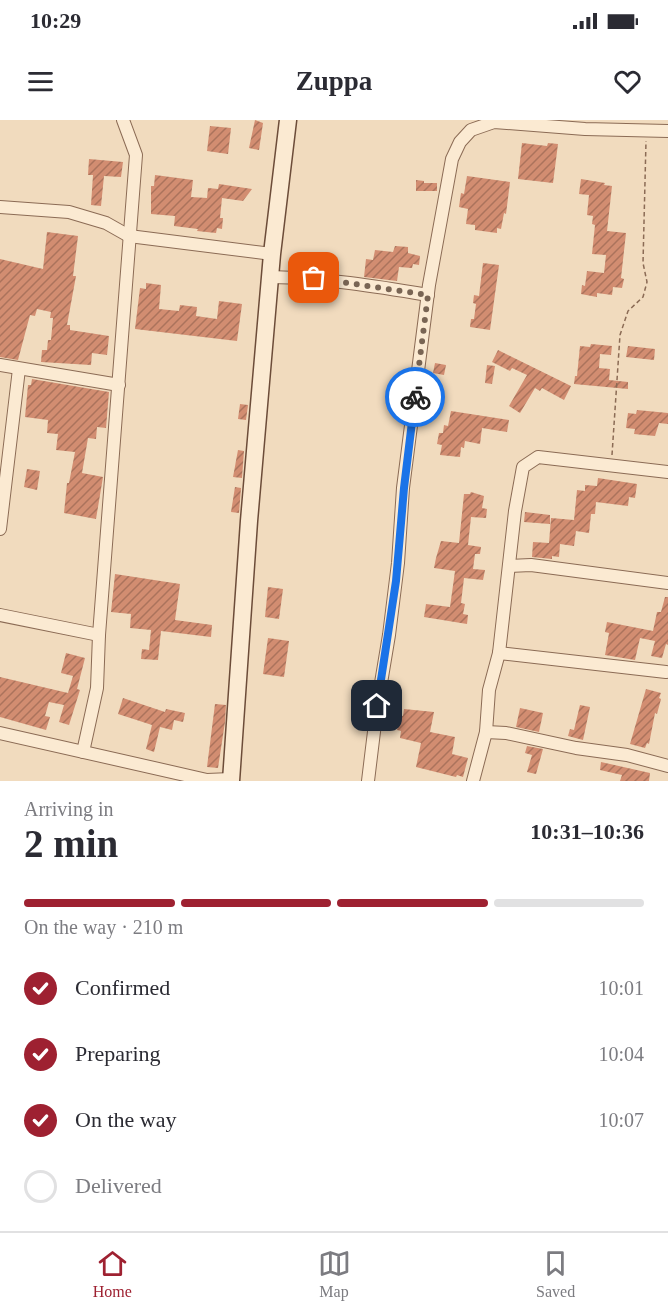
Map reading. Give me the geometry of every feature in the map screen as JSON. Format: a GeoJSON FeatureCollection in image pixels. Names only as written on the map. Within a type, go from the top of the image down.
{"type":"FeatureCollection","features":[{"type":"Feature","properties":{"kind":"main road"},"geometry":{"type":"LineString","coordinates":[[231,780],[249,521],[272,254],[288,120]]}},
{"type":"Feature","properties":{"kind":"street"},"geometry":{"type":"LineString","coordinates":[[83,752],[96,688],[136,155],[123,120]]}},
{"type":"Feature","properties":{"kind":"street"},"geometry":{"type":"LineString","coordinates":[[368,781],[396,573],[428,295],[452,159],[460,142],[471,130],[494,122],[647,132],[668,131]]}},
{"type":"Feature","properties":{"kind":"street"},"geometry":{"type":"LineString","coordinates":[[0,207],[69,212],[106,223],[129,236],[272,254]]}},
{"type":"Feature","properties":{"kind":"street"},"geometry":{"type":"LineString","coordinates":[[271,277],[344,281],[428,295]]}},
{"type":"Feature","properties":{"kind":"street"},"geometry":{"type":"LineString","coordinates":[[0,365],[119,385]]}},
{"type":"Feature","properties":{"kind":"street"},"geometry":{"type":"LineString","coordinates":[[0,529],[19,369]]}},
{"type":"Feature","properties":{"kind":"street"},"geometry":{"type":"LineString","coordinates":[[473,781],[486,732],[489,690],[499,653],[515,511],[523,467],[538,457],[668,472]]}},
{"type":"Feature","properties":{"kind":"street"},"geometry":{"type":"LineString","coordinates":[[509,567],[531,565],[668,584]]}},
{"type":"Feature","properties":{"kind":"street"},"geometry":{"type":"LineString","coordinates":[[0,615],[99,635]]}},
{"type":"Feature","properties":{"kind":"street"},"geometry":{"type":"LineString","coordinates":[[499,653],[666,672]]}},
{"type":"Feature","properties":{"kind":"street"},"geometry":{"type":"LineString","coordinates":[[486,732],[506,733],[576,748],[627,755],[668,766]]}},
{"type":"Feature","properties":{"kind":"street"},"geometry":{"type":"LineString","coordinates":[[0,733],[207,780],[231,780]]}},
{"type":"Feature","properties":{"kind":"path"},"geometry":{"type":"LineString","coordinates":[[611,466],[620,335],[628,311],[643,297],[647,282],[642,263],[647,132]]}},
{"type":"Feature","properties":{"kind":"building"},"geometry":{"type":"Polygon","coordinates":[[[255,120],[263,123],[259,150],[249,148],[255,120]]]}},
{"type":"Feature","properties":{"kind":"building"},"geometry":{"type":"Polygon","coordinates":[[[210,126],[231,128],[228,154],[207,151],[210,126]]]}},
{"type":"Feature","properties":{"kind":"building"},"geometry":{"type":"Polygon","coordinates":[[[522,143],[547,146],[548,143],[558,144],[553,183],[518,179],[522,143]]]}},
{"type":"Feature","properties":{"kind":"building"},"geometry":{"type":"Polygon","coordinates":[[[89,159],[123,162],[121,177],[104,176],[101,206],[91,205],[93,175],[88,175],[89,159]]]}},
{"type":"Feature","properties":{"kind":"building"},"geometry":{"type":"Polygon","coordinates":[[[155,175],[193,180],[191,197],[207,198],[208,188],[218,189],[219,184],[252,189],[243,201],[222,198],[220,218],[223,218],[222,229],[217,228],[216,233],[197,231],[198,229],[174,226],[175,216],[151,214],[151,186],[154,186],[155,175]]]}},
{"type":"Feature","properties":{"kind":"building"},"geometry":{"type":"Polygon","coordinates":[[[467,176],[510,182],[506,214],[504,213],[501,229],[497,228],[497,233],[475,230],[475,225],[466,224],[468,209],[459,207],[467,176]]]}},
{"type":"Feature","properties":{"kind":"building"},"geometry":{"type":"Polygon","coordinates":[[[581,179],[612,186],[607,231],[626,233],[622,288],[613,287],[612,295],[597,293],[597,297],[581,294],[582,285],[585,286],[587,271],[604,273],[606,255],[592,254],[595,225],[592,224],[593,216],[587,215],[589,195],[579,194],[581,179]]]}},
{"type":"Feature","properties":{"kind":"building"},"geometry":{"type":"Polygon","coordinates":[[[416,180],[424,181],[424,183],[437,183],[437,191],[416,191],[416,180]]]}},
{"type":"Feature","properties":{"kind":"building"},"geometry":{"type":"Polygon","coordinates":[[[47,232],[78,236],[73,276],[76,276],[67,325],[70,325],[70,330],[109,336],[107,355],[92,353],[91,365],[41,362],[42,350],[47,350],[48,340],[51,340],[53,318],[50,318],[51,312],[37,309],[35,316],[30,315],[18,360],[0,357],[0,259],[43,269],[47,232]]]}},
{"type":"Feature","properties":{"kind":"building"},"geometry":{"type":"Polygon","coordinates":[[[395,246],[408,247],[408,253],[420,256],[419,265],[413,264],[412,268],[399,267],[397,281],[364,277],[366,259],[373,260],[375,250],[393,252],[395,246]]]}},
{"type":"Feature","properties":{"kind":"building"},"geometry":{"type":"Polygon","coordinates":[[[483,263],[499,265],[490,330],[470,327],[471,319],[474,319],[476,304],[473,303],[474,295],[479,296],[483,263]]]}},
{"type":"Feature","properties":{"kind":"building"},"geometry":{"type":"Polygon","coordinates":[[[146,283],[161,285],[159,309],[179,311],[180,305],[197,307],[196,316],[217,319],[219,301],[242,304],[237,341],[135,329],[140,288],[146,289],[146,283]]]}},
{"type":"Feature","properties":{"kind":"building"},"geometry":{"type":"Polygon","coordinates":[[[591,344],[612,346],[611,355],[600,354],[599,368],[610,369],[609,380],[628,382],[628,389],[574,384],[580,346],[590,347],[591,344]]]}},
{"type":"Feature","properties":{"kind":"building"},"geometry":{"type":"Polygon","coordinates":[[[628,346],[655,349],[654,360],[626,357],[628,346]]]}},
{"type":"Feature","properties":{"kind":"building"},"geometry":{"type":"Polygon","coordinates":[[[498,350],[571,386],[564,400],[542,388],[540,391],[535,388],[520,413],[509,406],[527,375],[512,368],[510,371],[492,362],[498,350]]]}},
{"type":"Feature","properties":{"kind":"building"},"geometry":{"type":"Polygon","coordinates":[[[435,363],[446,365],[444,375],[433,373],[435,363]]]}},
{"type":"Feature","properties":{"kind":"building"},"geometry":{"type":"Polygon","coordinates":[[[487,365],[495,366],[492,384],[485,383],[487,365]]]}},
{"type":"Feature","properties":{"kind":"building"},"geometry":{"type":"Polygon","coordinates":[[[32,379],[109,392],[106,428],[97,427],[96,439],[88,438],[82,473],[103,477],[96,519],[64,513],[67,483],[69,483],[75,452],[56,450],[58,434],[47,433],[48,420],[25,417],[28,385],[31,385],[32,379]]]}},
{"type":"Feature","properties":{"kind":"building"},"geometry":{"type":"Polygon","coordinates":[[[240,404],[248,405],[246,420],[238,419],[240,404]]]}},
{"type":"Feature","properties":{"kind":"building"},"geometry":{"type":"Polygon","coordinates":[[[637,410],[668,413],[668,424],[659,423],[655,436],[634,434],[635,429],[626,428],[628,413],[636,414],[637,410]]]}},
{"type":"Feature","properties":{"kind":"building"},"geometry":{"type":"Polygon","coordinates":[[[451,411],[509,420],[507,432],[482,428],[480,444],[465,441],[464,448],[461,447],[460,457],[440,455],[442,445],[437,444],[439,433],[443,433],[444,425],[448,426],[451,411]]]}},
{"type":"Feature","properties":{"kind":"building"},"geometry":{"type":"Polygon","coordinates":[[[238,450],[244,451],[242,478],[233,477],[238,450]]]}},
{"type":"Feature","properties":{"kind":"building"},"geometry":{"type":"Polygon","coordinates":[[[27,469],[40,471],[37,490],[24,487],[27,469]]]}},
{"type":"Feature","properties":{"kind":"building"},"geometry":{"type":"Polygon","coordinates":[[[598,478],[637,484],[635,498],[629,497],[628,506],[596,502],[595,514],[591,514],[589,533],[576,531],[574,546],[560,544],[559,557],[552,556],[552,559],[532,557],[533,542],[549,543],[551,518],[574,520],[577,490],[585,491],[585,485],[597,486],[598,478]]]}},
{"type":"Feature","properties":{"kind":"building"},"geometry":{"type":"Polygon","coordinates":[[[235,487],[241,488],[239,513],[231,512],[235,487]]]}},
{"type":"Feature","properties":{"kind":"building"},"geometry":{"type":"Polygon","coordinates":[[[471,492],[484,496],[482,508],[487,509],[486,518],[471,517],[468,545],[481,547],[480,554],[475,554],[473,569],[485,570],[483,580],[464,578],[461,603],[465,604],[463,614],[468,615],[467,624],[424,617],[426,604],[450,607],[455,571],[434,568],[441,541],[459,543],[464,494],[471,492]]]}},
{"type":"Feature","properties":{"kind":"building"},"geometry":{"type":"Polygon","coordinates":[[[525,512],[550,515],[550,524],[524,522],[525,512]]]}},
{"type":"Feature","properties":{"kind":"building"},"geometry":{"type":"Polygon","coordinates":[[[115,574],[180,584],[175,620],[212,625],[211,637],[161,631],[158,660],[141,659],[142,649],[149,650],[151,630],[130,628],[131,614],[111,612],[115,574]]]}},
{"type":"Feature","properties":{"kind":"building"},"geometry":{"type":"Polygon","coordinates":[[[268,587],[283,589],[279,619],[265,617],[268,587]]]}},
{"type":"Feature","properties":{"kind":"building"},"geometry":{"type":"Polygon","coordinates":[[[665,597],[668,597],[668,645],[666,644],[662,658],[651,656],[655,641],[640,638],[635,660],[605,655],[609,633],[605,632],[607,622],[653,631],[657,612],[661,612],[665,597]]]}},
{"type":"Feature","properties":{"kind":"building"},"geometry":{"type":"Polygon","coordinates":[[[268,638],[289,641],[284,677],[263,674],[268,638]]]}},
{"type":"Feature","properties":{"kind":"building"},"geometry":{"type":"Polygon","coordinates":[[[66,653],[85,658],[77,689],[80,690],[69,725],[59,722],[64,705],[49,702],[45,716],[50,717],[46,730],[0,717],[0,677],[68,693],[73,676],[61,673],[66,653]]]}},
{"type":"Feature","properties":{"kind":"building"},"geometry":{"type":"Polygon","coordinates":[[[646,689],[661,693],[659,698],[661,699],[657,714],[655,713],[649,744],[647,743],[645,748],[630,744],[646,689]]]}},
{"type":"Feature","properties":{"kind":"building"},"geometry":{"type":"Polygon","coordinates":[[[123,698],[165,712],[166,709],[185,713],[183,722],[174,720],[172,730],[160,727],[154,752],[146,749],[152,725],[118,714],[123,698]]]}},
{"type":"Feature","properties":{"kind":"building"},"geometry":{"type":"Polygon","coordinates":[[[215,704],[226,705],[218,768],[207,767],[215,704]]]}},
{"type":"Feature","properties":{"kind":"building"},"geometry":{"type":"Polygon","coordinates":[[[580,705],[590,707],[583,740],[568,736],[570,729],[574,730],[580,705]]]}},
{"type":"Feature","properties":{"kind":"building"},"geometry":{"type":"Polygon","coordinates":[[[520,708],[543,713],[539,732],[516,727],[520,708]]]}},
{"type":"Feature","properties":{"kind":"building"},"geometry":{"type":"Polygon","coordinates":[[[404,709],[434,712],[430,732],[455,737],[452,754],[468,758],[463,777],[416,767],[421,743],[400,738],[401,731],[397,730],[400,715],[403,716],[404,709]]]}},
{"type":"Feature","properties":{"kind":"building"},"geometry":{"type":"Polygon","coordinates":[[[527,746],[543,749],[536,774],[527,772],[532,755],[525,753],[527,746]]]}},
{"type":"Feature","properties":{"kind":"building"},"geometry":{"type":"Polygon","coordinates":[[[601,762],[650,773],[649,781],[620,781],[622,775],[600,770],[601,762]]]}},
{"type":"Feature","properties":{"kind":"way so far"},"geometry":{"type":"LineString","coordinates":[[314,278],[354,282],[428,295],[415,397]]}},
{"type":"Feature","properties":{"kind":"route"},"geometry":{"type":"LineString","coordinates":[[377,706],[396,581],[415,397]]}}]}
